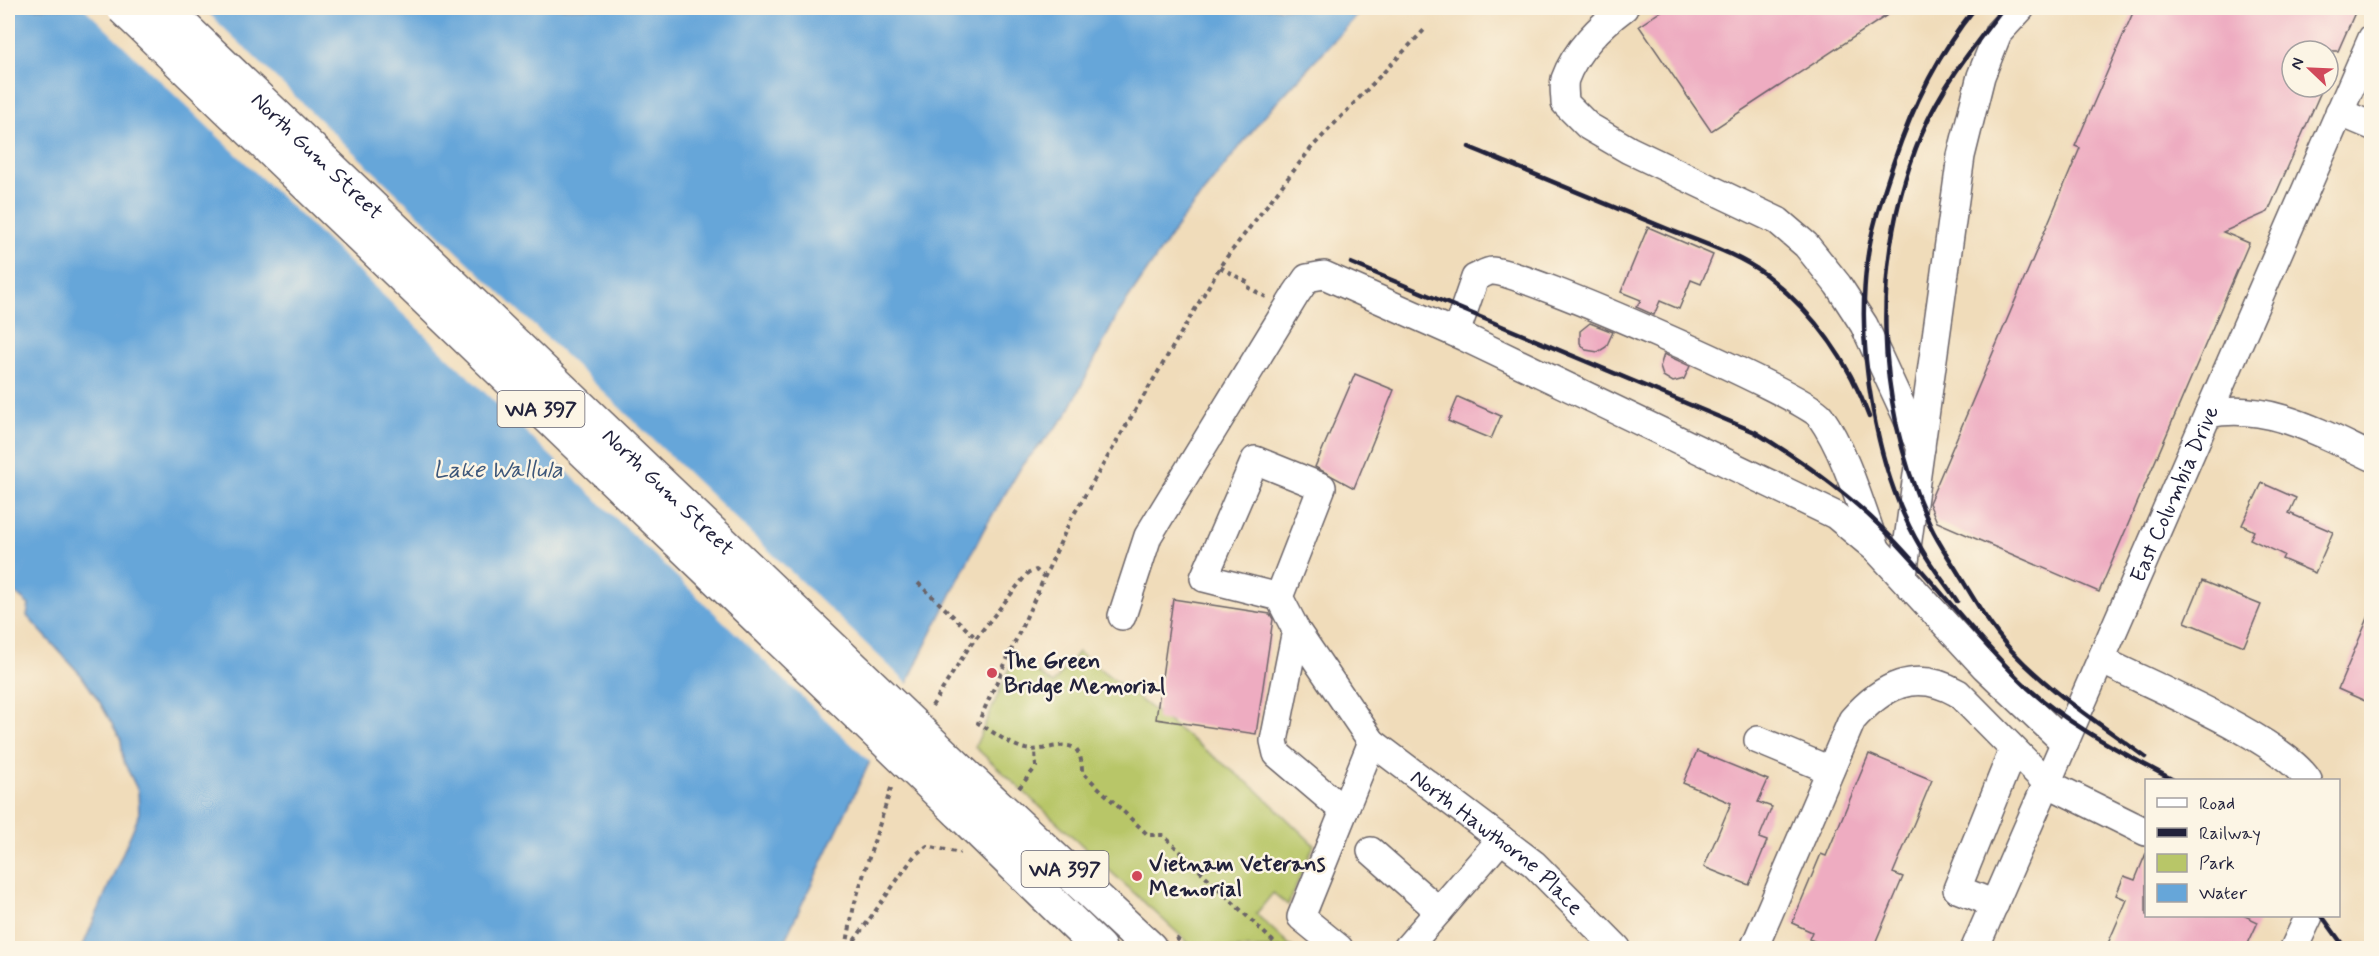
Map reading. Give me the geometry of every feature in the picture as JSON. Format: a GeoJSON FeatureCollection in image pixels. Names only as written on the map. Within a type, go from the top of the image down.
{"type":"FeatureCollection","features":[{"type":"Feature","properties":{"kind":"main road","name":"North Gum Street"},"geometry":{"type":"LineString","coordinates":[[123,8],[969,800],[1150,948]]}},
{"type":"Feature","properties":{"kind":"main road","name":"North Gum Street"},"geometry":{"type":"LineString","coordinates":[[164,8],[969,800],[1099,948]]}},
{"type":"Feature","properties":{"kind":"street"},"geometry":{"type":"LineString","coordinates":[[1624,8],[1606,21],[1579,54],[1564,81],[1565,103],[1588,126],[1629,150],[1778,221],[1806,245],[1838,285],[1864,325],[1921,448]]}},
{"type":"Feature","properties":{"kind":"street"},"geometry":{"type":"LineString","coordinates":[[1903,576],[1961,156],[1982,76],[1998,33],[2015,8]]}},
{"type":"Feature","properties":{"kind":"street"},"geometry":{"type":"LineString","coordinates":[[1998,33],[2021,8]]}},
{"type":"Feature","properties":{"kind":"street","name":"East Columbia Drive"},"geometry":{"type":"LineString","coordinates":[[1975,948],[2372,38]]}},
{"type":"Feature","properties":{"kind":"street"},"geometry":{"type":"LineString","coordinates":[[2339,112],[2372,126]]}},
{"type":"Feature","properties":{"kind":"street"},"geometry":{"type":"LineString","coordinates":[[1456,333],[1476,278],[1492,271],[1545,286],[1765,381],[1819,414],[1852,479],[1877,550]]}},
{"type":"Feature","properties":{"kind":"street"},"geometry":{"type":"LineString","coordinates":[[1122,616],[1148,536],[1307,278],[1324,275],[1456,333],[1822,508],[1848,524],[1903,576],[1985,667],[2065,743]]}},
{"type":"Feature","properties":{"kind":"street"},"geometry":{"type":"LineString","coordinates":[[2208,414],[2245,410],[2274,415],[2313,429],[2372,457]]}},
{"type":"Feature","properties":{"kind":"street"},"geometry":{"type":"LineString","coordinates":[[1256,460],[1322,487],[1280,597],[1204,578],[1256,460]]}},
{"type":"Feature","properties":{"kind":"street","name":"North Hawthorne Place"},"geometry":{"type":"LineString","coordinates":[[1280,597],[1296,630],[1372,742],[1549,877],[1617,948]]}},
{"type":"Feature","properties":{"kind":"street"},"geometry":{"type":"LineString","coordinates":[[1296,630],[1274,741],[1277,754],[1344,811]]}},
{"type":"Feature","properties":{"kind":"street"},"geometry":{"type":"LineString","coordinates":[[2101,660],[2252,735],[2301,770],[2307,779]]}},
{"type":"Feature","properties":{"kind":"street"},"geometry":{"type":"LineString","coordinates":[[1754,948],[1852,720],[1867,704],[1884,692],[1918,679],[1944,684],[1958,693],[2047,783],[2145,832]]}},
{"type":"Feature","properties":{"kind":"street"},"geometry":{"type":"LineString","coordinates":[[1758,740],[1830,770]]}},
{"type":"Feature","properties":{"kind":"street"},"geometry":{"type":"LineString","coordinates":[[1339,948],[1301,916],[1372,742]]}},
{"type":"Feature","properties":{"kind":"street"},"geometry":{"type":"LineString","coordinates":[[1995,904],[1957,889],[2013,750]]}},
{"type":"Feature","properties":{"kind":"street"},"geometry":{"type":"LineString","coordinates":[[1407,948],[1501,839]]}},
{"type":"Feature","properties":{"kind":"street"},"geometry":{"type":"LineString","coordinates":[[1371,851],[1439,911]]}},
{"type":"Feature","properties":{"kind":"street"},"geometry":{"type":"LineString","coordinates":[[2294,948],[2308,917]]}},
{"type":"Feature","properties":{"kind":"path"},"geometry":{"type":"LineString","coordinates":[[1280,948],[1163,835],[1148,835],[1082,772],[1081,756],[1077,752],[1070,747],[1060,745],[1035,751],[1022,748],[978,723],[1071,519],[1220,267],[1312,147],[1425,29]]}},
{"type":"Feature","properties":{"kind":"path"},"geometry":{"type":"LineString","coordinates":[[1220,267],[1269,299]]}},
{"type":"Feature","properties":{"kind":"path"},"geometry":{"type":"LineString","coordinates":[[918,583],[976,638]]}},
{"type":"Feature","properties":{"kind":"path"},"geometry":{"type":"LineString","coordinates":[[1015,793],[1036,767],[1035,751]]}},
{"type":"Feature","properties":{"kind":"path"},"geometry":{"type":"LineString","coordinates":[[849,948],[915,855],[927,846],[964,854]]}},
{"type":"Feature","properties":{"kind":"green space"},"geometry":{"type":"Polygon","coordinates":[[[1078,652],[1256,789],[1314,845],[1288,905],[1273,893],[1256,914],[1293,948],[1194,948],[975,747],[1015,656],[1053,684],[1078,652]]]}},
{"type":"Feature","properties":{"kind":"water","name":"Lake Wallula"},"geometry":{"type":"Polygon","coordinates":[[[8,8],[1364,8],[1265,115],[1183,218],[1118,314],[1066,416],[1023,464],[984,529],[923,650],[781,948],[82,948],[139,815],[138,791],[123,760],[121,740],[99,701],[81,675],[27,616],[29,605],[8,587],[8,8]]]}},
{"type":"Feature","properties":{"kind":"pier"},"geometry":{"type":"Polygon","coordinates":[[[84,8],[203,8],[909,685],[873,765],[84,8]]]}},
{"type":"Feature","properties":{"kind":"building"},"geometry":{"type":"Polygon","coordinates":[[[1666,8],[1898,8],[1711,131],[1639,26],[1666,8]]]}},
{"type":"Feature","properties":{"kind":"building"},"geometry":{"type":"Polygon","coordinates":[[[2135,8],[2357,8],[2340,46],[2340,39],[2280,39],[2280,99],[2318,99],[2268,212],[2223,232],[2249,243],[2099,592],[1937,522],[1929,503],[2080,148],[2075,146],[2135,8]]]}},
{"type":"Feature","properties":{"kind":"building"},"geometry":{"type":"Polygon","coordinates":[[[1648,227],[1713,255],[1701,284],[1691,280],[1679,309],[1660,301],[1654,315],[1636,307],[1641,300],[1621,292],[1648,227]]]}},
{"type":"Feature","properties":{"kind":"building"},"geometry":{"type":"Polygon","coordinates":[[[1590,323],[1613,332],[1606,347],[1598,352],[1586,350],[1580,343],[1580,331],[1590,323]]]}},
{"type":"Feature","properties":{"kind":"building"},"geometry":{"type":"Polygon","coordinates":[[[1664,354],[1690,366],[1684,379],[1673,382],[1663,376],[1660,367],[1664,354]]]}},
{"type":"Feature","properties":{"kind":"building"},"geometry":{"type":"Polygon","coordinates":[[[1355,374],[1394,390],[1354,488],[1315,467],[1355,374]]]}},
{"type":"Feature","properties":{"kind":"building"},"geometry":{"type":"Polygon","coordinates":[[[1458,397],[1501,416],[1491,439],[1448,421],[1458,397]]]}},
{"type":"Feature","properties":{"kind":"building"},"geometry":{"type":"Polygon","coordinates":[[[2262,483],[2296,498],[2289,513],[2333,532],[2315,573],[2282,559],[2284,555],[2250,539],[2254,531],[2242,525],[2262,483]]]}},
{"type":"Feature","properties":{"kind":"building"},"geometry":{"type":"Polygon","coordinates":[[[2202,581],[2261,605],[2244,646],[2185,622],[2202,581]]]}},
{"type":"Feature","properties":{"kind":"building"},"geometry":{"type":"Polygon","coordinates":[[[1173,599],[1270,614],[1273,619],[1256,734],[1156,719],[1173,599]]]}},
{"type":"Feature","properties":{"kind":"building"},"geometry":{"type":"Polygon","coordinates":[[[2372,611],[2372,704],[2338,689],[2372,611]]]}},
{"type":"Feature","properties":{"kind":"building"},"geometry":{"type":"Polygon","coordinates":[[[1697,751],[1768,780],[1758,802],[1772,807],[1759,838],[1767,841],[1749,885],[1704,867],[1731,803],[1683,783],[1697,751]]]}},
{"type":"Feature","properties":{"kind":"building"},"geometry":{"type":"Polygon","coordinates":[[[1869,754],[1932,780],[1893,873],[1903,877],[1873,948],[1831,948],[1809,939],[1812,932],[1792,923],[1821,854],[1826,856],[1869,754]]]}},
{"type":"Feature","properties":{"kind":"building"},"geometry":{"type":"Polygon","coordinates":[[[2145,855],[2145,917],[2247,917],[2258,922],[2246,948],[2106,948],[2127,900],[2116,895],[2124,876],[2135,880],[2145,855]]]}},
{"type":"Feature","properties":{"kind":"railway"},"geometry":{"type":"LineString","coordinates":[[1957,601],[1921,548],[1905,517],[1881,447],[1867,370],[1864,295],[1871,236],[1900,143],[1937,63],[1975,8]]}},
{"type":"Feature","properties":{"kind":"railway"},"geometry":{"type":"LineString","coordinates":[[2003,8],[1958,68],[1938,100],[1922,133],[1905,180],[1893,229],[1887,279],[1885,330],[1889,380],[1898,430],[1911,478],[1933,532],[1977,605],[1997,633],[2026,666],[2042,680],[2145,757]]}},
{"type":"Feature","properties":{"kind":"railway"},"geometry":{"type":"LineString","coordinates":[[1469,147],[1716,248],[1755,267],[1783,289],[1828,339],[1851,376],[1869,417]]}},
{"type":"Feature","properties":{"kind":"railway"},"geometry":{"type":"LineString","coordinates":[[1351,263],[1755,432],[1822,477],[1884,530],[2009,669],[2044,702],[2098,738],[2171,779]]}},
{"type":"Feature","properties":{"kind":"railway"},"geometry":{"type":"LineString","coordinates":[[2323,917],[2345,948]]}},
{"type":"Feature","properties":{"kind":"place","name":"The Green Bridge Memorial"},"geometry":{"type":"Point","coordinates":[992,673]}},
{"type":"Feature","properties":{"kind":"place","name":"Vietnam Veterans Memorial"},"geometry":{"type":"Point","coordinates":[1137,876]}}]}
